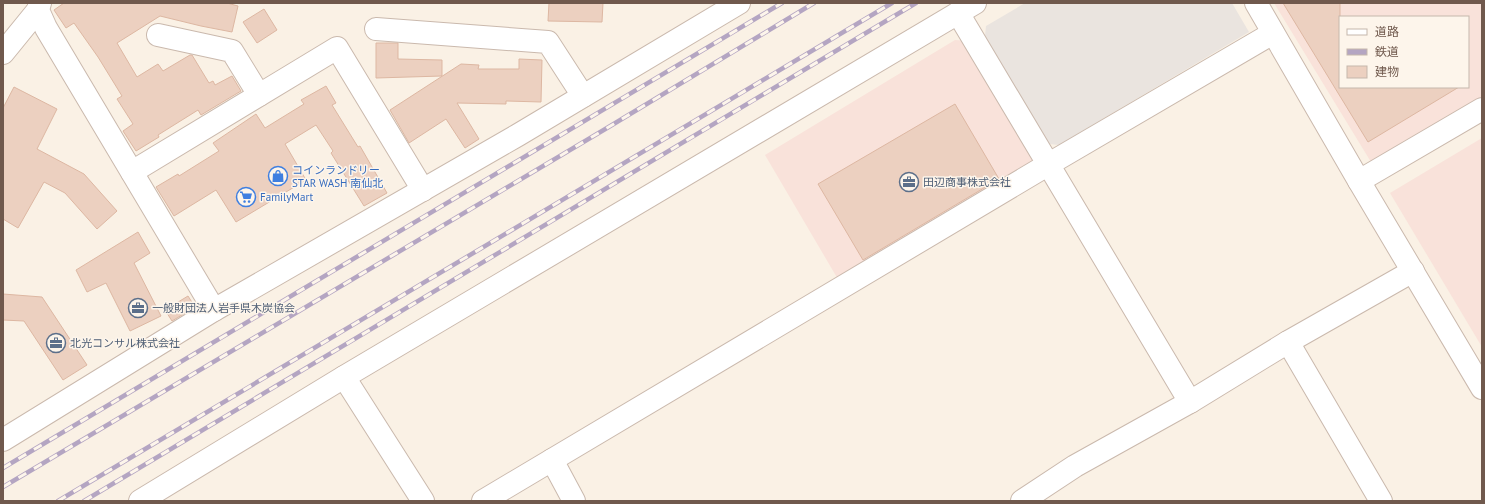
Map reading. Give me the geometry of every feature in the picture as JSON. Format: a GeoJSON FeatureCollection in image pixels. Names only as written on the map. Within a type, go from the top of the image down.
{"type":"FeatureCollection","features":[{"type":"Feature","properties":{"kind":"street"},"geometry":{"type":"LineString","coordinates":[[3,440],[214,310],[518,136],[739,3]]}},
{"type":"Feature","properties":{"kind":"street"},"geometry":{"type":"LineString","coordinates":[[1256,3],[1359,181],[1482,388]]}},
{"type":"Feature","properties":{"kind":"street"},"geometry":{"type":"LineString","coordinates":[[3,53],[39,6]]}},
{"type":"Feature","properties":{"kind":"street"},"geometry":{"type":"LineString","coordinates":[[39,6],[46,28],[214,310]]}},
{"type":"Feature","properties":{"kind":"street"},"geometry":{"type":"LineString","coordinates":[[140,501],[344,377],[966,8],[1049,164],[1190,402]]}},
{"type":"Feature","properties":{"kind":"street"},"geometry":{"type":"LineString","coordinates":[[376,29],[548,42],[583,96]]}},
{"type":"Feature","properties":{"kind":"street"},"geometry":{"type":"LineString","coordinates":[[483,501],[1049,164],[1273,33]]}},
{"type":"Feature","properties":{"kind":"street"},"geometry":{"type":"LineString","coordinates":[[158,35],[232,51],[259,95]]}},
{"type":"Feature","properties":{"kind":"street"},"geometry":{"type":"LineString","coordinates":[[132,172],[336,48],[423,190]]}},
{"type":"Feature","properties":{"kind":"street"},"geometry":{"type":"LineString","coordinates":[[1359,181],[1482,109]]}},
{"type":"Feature","properties":{"kind":"street"},"geometry":{"type":"LineString","coordinates":[[1022,501],[1075,466],[1190,402],[1288,342],[1413,272]]}},
{"type":"Feature","properties":{"kind":"street"},"geometry":{"type":"LineString","coordinates":[[1288,342],[1380,501]]}},
{"type":"Feature","properties":{"kind":"street"},"geometry":{"type":"LineString","coordinates":[[344,377],[423,501]]}},
{"type":"Feature","properties":{"kind":"street"},"geometry":{"type":"LineString","coordinates":[[552,460],[574,501]]}},
{"type":"Feature","properties":{"kind":"shaded area"},"geometry":{"type":"Polygon","coordinates":[[[1025,3],[1232,3],[1249,32],[1059,145],[1049,144],[985,36],[986,26],[1025,3]]]}},
{"type":"Feature","properties":{"kind":"shaded area"},"geometry":{"type":"Polygon","coordinates":[[[1274,3],[1482,3],[1482,97],[1371,162],[1274,3]]]}},
{"type":"Feature","properties":{"kind":"shaded area"},"geometry":{"type":"Polygon","coordinates":[[[955,40],[968,41],[1036,155],[1034,165],[839,281],[765,155],[955,40]]]}},
{"type":"Feature","properties":{"kind":"shaded area"},"geometry":{"type":"Polygon","coordinates":[[[1482,138],[1482,347],[1390,193],[1482,138]]]}},
{"type":"Feature","properties":{"kind":"building"},"geometry":{"type":"Polygon","coordinates":[[[64,3],[227,3],[238,6],[232,32],[160,16],[117,43],[137,77],[158,64],[163,71],[192,55],[209,83],[213,81],[215,85],[232,76],[241,91],[201,115],[198,110],[158,135],[159,137],[136,151],[123,131],[133,124],[117,99],[122,96],[98,57],[74,23],[66,28],[54,10],[64,3]]]}},
{"type":"Feature","properties":{"kind":"building"},"geometry":{"type":"Polygon","coordinates":[[[549,3],[603,3],[602,22],[548,21],[549,3]]]}},
{"type":"Feature","properties":{"kind":"building"},"geometry":{"type":"Polygon","coordinates":[[[1283,3],[1340,3],[1339,88],[1457,88],[1368,142],[1283,3]]]}},
{"type":"Feature","properties":{"kind":"building"},"geometry":{"type":"Polygon","coordinates":[[[264,9],[277,30],[257,43],[243,22],[264,9]]]}},
{"type":"Feature","properties":{"kind":"building"},"geometry":{"type":"Polygon","coordinates":[[[376,43],[398,43],[398,59],[442,60],[442,76],[376,78],[376,43]]]}},
{"type":"Feature","properties":{"kind":"building"},"geometry":{"type":"Polygon","coordinates":[[[519,59],[542,60],[541,102],[506,101],[506,104],[457,103],[479,139],[465,148],[446,119],[409,143],[390,110],[461,64],[479,65],[478,69],[519,69],[519,59]]]}},
{"type":"Feature","properties":{"kind":"building"},"geometry":{"type":"Polygon","coordinates":[[[326,86],[336,103],[332,105],[358,147],[360,146],[387,193],[364,206],[331,153],[333,151],[316,125],[285,144],[306,180],[236,222],[216,190],[174,216],[156,187],[178,174],[179,176],[219,151],[213,143],[256,114],[265,128],[304,104],[301,100],[326,86]]]}},
{"type":"Feature","properties":{"kind":"building"},"geometry":{"type":"Polygon","coordinates":[[[14,87],[57,109],[37,149],[84,174],[117,211],[97,229],[65,193],[44,182],[18,228],[3,219],[3,108],[14,87]]]}},
{"type":"Feature","properties":{"kind":"building","name":"田辺商事株式会社"},"geometry":{"type":"Polygon","coordinates":[[[955,104],[999,179],[863,260],[818,184],[955,104]]]}},
{"type":"Feature","properties":{"kind":"building"},"geometry":{"type":"Polygon","coordinates":[[[138,232],[150,253],[134,263],[161,316],[130,331],[106,283],[87,292],[76,270],[138,232]]]}},
{"type":"Feature","properties":{"kind":"building","name":"北光コンサル株式会社"},"geometry":{"type":"Polygon","coordinates":[[[3,294],[42,297],[87,365],[63,380],[24,321],[3,320],[3,294]]]}},
{"type":"Feature","properties":{"kind":"building"},"geometry":{"type":"Polygon","coordinates":[[[188,296],[195,307],[172,321],[165,310],[188,296]]]}},
{"type":"Feature","properties":{"kind":"railway"},"geometry":{"type":"LineString","coordinates":[[3,468],[782,3]]}},
{"type":"Feature","properties":{"kind":"railway"},"geometry":{"type":"LineString","coordinates":[[3,487],[607,128],[814,3]]}},
{"type":"Feature","properties":{"kind":"railway"},"geometry":{"type":"LineString","coordinates":[[58,501],[892,3]]}},
{"type":"Feature","properties":{"kind":"railway"},"geometry":{"type":"LineString","coordinates":[[84,501],[916,3]]}},
{"type":"Feature","properties":{"kind":"place","name":"コインランドリー STAR WASH 南仙北"},"geometry":{"type":"Point","coordinates":[278,176]}},
{"type":"Feature","properties":{"kind":"place","name":"田辺商事株式会社"},"geometry":{"type":"Point","coordinates":[909,182]}},
{"type":"Feature","properties":{"kind":"place","name":"FamilyMart"},"geometry":{"type":"Point","coordinates":[246,197]}},
{"type":"Feature","properties":{"kind":"place","name":"一般財団法人岩手県木炭協会"},"geometry":{"type":"Point","coordinates":[138,308]}},
{"type":"Feature","properties":{"kind":"place","name":"北光コンサル株式会社"},"geometry":{"type":"Point","coordinates":[56,343]}}]}
